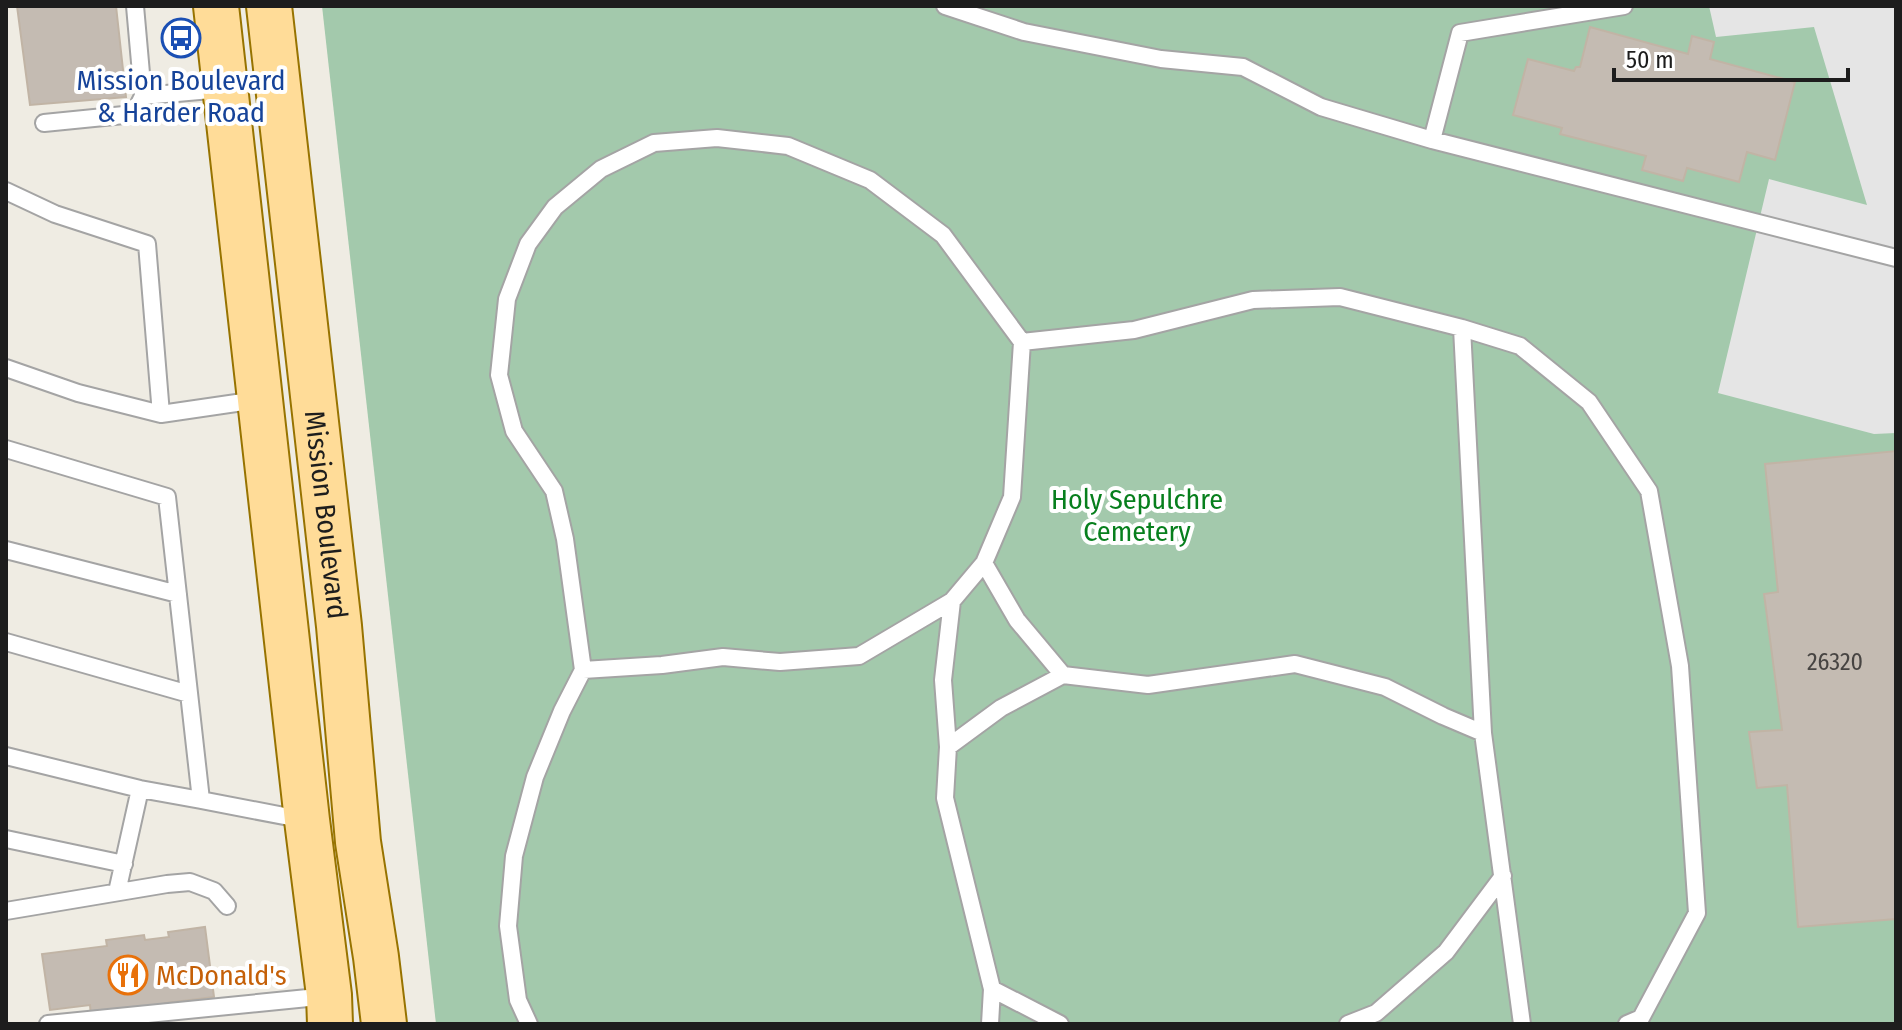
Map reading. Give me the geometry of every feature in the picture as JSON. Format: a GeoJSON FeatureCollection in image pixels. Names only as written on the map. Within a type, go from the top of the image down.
{"type":"FeatureCollection","features":[{"type":"Feature","properties":{"kind":"main road","name":"Mission Boulevard"},"geometry":{"type":"LineString","coordinates":[[216,6],[330,1010]]}},
{"type":"Feature","properties":{"kind":"main road","name":"Mission Boulevard"},"geometry":{"type":"LineString","coordinates":[[269,6],[339,626],[358,842],[384,1024]]}},
{"type":"Feature","properties":{"kind":"main road"},"geometry":{"type":"LineString","coordinates":[[307,820],[323,826],[333,843],[347,960],[384,1024]]}},
{"type":"Feature","properties":{"kind":"lane"},"geometry":{"type":"LineString","coordinates":[[44,123],[134,114],[143,96],[135,6]]}},
{"type":"Feature","properties":{"kind":"lane"},"geometry":{"type":"LineString","coordinates":[[945,6],[1024,32],[1161,59],[1243,67],[1321,107],[1432,140],[1896,258]]}},
{"type":"Feature","properties":{"kind":"lane"},"geometry":{"type":"LineString","coordinates":[[1432,140],[1460,33],[1624,6]]}},
{"type":"Feature","properties":{"kind":"lane"},"geometry":{"type":"LineString","coordinates":[[143,96],[225,88]]}},
{"type":"Feature","properties":{"kind":"lane"},"geometry":{"type":"LineString","coordinates":[[529,1024],[518,1000],[508,926],[514,856],[535,777],[583,670],[565,539],[554,491],[514,431],[499,375],[507,299],[528,244],[555,207],[601,169],[654,143],[717,138],[788,146],[870,180],[943,235],[1022,342],[1012,497],[984,563],[952,601],[859,656],[780,662],[723,657],[583,670]]}},
{"type":"Feature","properties":{"kind":"lane"},"geometry":{"type":"LineString","coordinates":[[6,191],[55,214],[147,244],[161,414]]}},
{"type":"Feature","properties":{"kind":"lane"},"geometry":{"type":"LineString","coordinates":[[1022,342],[1134,330],[1253,300],[1340,297],[1520,346],[1589,402],[1649,491],[1680,666],[1697,913],[1641,1018],[1627,1024]]}},
{"type":"Feature","properties":{"kind":"lane"},"geometry":{"type":"LineString","coordinates":[[1462,328],[1483,733],[1522,1024]]}},
{"type":"Feature","properties":{"kind":"lane"},"geometry":{"type":"LineString","coordinates":[[6,368],[78,393],[161,414],[260,399]]}},
{"type":"Feature","properties":{"kind":"lane"},"geometry":{"type":"LineString","coordinates":[[6,449],[167,497],[201,800]]}},
{"type":"Feature","properties":{"kind":"lane"},"geometry":{"type":"LineString","coordinates":[[6,550],[178,594]]}},
{"type":"Feature","properties":{"kind":"lane"},"geometry":{"type":"LineString","coordinates":[[984,563],[1017,620],[1063,675]]}},
{"type":"Feature","properties":{"kind":"lane"},"geometry":{"type":"LineString","coordinates":[[952,601],[943,680],[948,747],[945,798],[992,989],[990,1024]]}},
{"type":"Feature","properties":{"kind":"lane"},"geometry":{"type":"LineString","coordinates":[[6,642],[189,694]]}},
{"type":"Feature","properties":{"kind":"lane"},"geometry":{"type":"LineString","coordinates":[[948,747],[1001,708],[1063,675],[1148,685],[1295,664],[1385,687],[1483,733]]}},
{"type":"Feature","properties":{"kind":"lane"},"geometry":{"type":"LineString","coordinates":[[6,756],[140,789],[307,820]]}},
{"type":"Feature","properties":{"kind":"lane"},"geometry":{"type":"LineString","coordinates":[[117,892],[140,789]]}},
{"type":"Feature","properties":{"kind":"lane"},"geometry":{"type":"LineString","coordinates":[[6,839],[124,864]]}},
{"type":"Feature","properties":{"kind":"lane"},"geometry":{"type":"LineString","coordinates":[[1348,1024],[1376,1013],[1446,952],[1503,876]]}},
{"type":"Feature","properties":{"kind":"lane"},"geometry":{"type":"LineString","coordinates":[[6,911],[190,882],[214,891],[227,906]]}},
{"type":"Feature","properties":{"kind":"lane"},"geometry":{"type":"LineString","coordinates":[[992,989],[1060,1024]]}},
{"type":"Feature","properties":{"kind":"lane"},"geometry":{"type":"LineString","coordinates":[[48,1024],[330,1010]]}},
{"type":"Feature","properties":{"kind":"green space","name":"Holy Sepulchre Cemetery"},"geometry":{"type":"Polygon","coordinates":[[[322,6],[1896,6],[1896,1024],[436,1024],[322,6]]]}},
{"type":"Feature","properties":{"kind":"shaded area"},"geometry":{"type":"Polygon","coordinates":[[[1709,6],[1896,6],[1896,433],[1874,434],[1718,393],[1769,179],[1867,205],[1814,27],[1716,37],[1709,6]]]}},
{"type":"Feature","properties":{"kind":"building"},"geometry":{"type":"Polygon","coordinates":[[[17,6],[116,6],[126,97],[30,105],[17,6]]]}},
{"type":"Feature","properties":{"kind":"building"},"geometry":{"type":"Polygon","coordinates":[[[1590,27],[1688,54],[1692,36],[1714,42],[1710,59],[1795,82],[1775,160],[1747,152],[1739,182],[1687,168],[1683,181],[1642,170],[1646,156],[1560,134],[1562,128],[1513,115],[1528,59],[1574,71],[1580,67],[1590,27]]]}},
{"type":"Feature","properties":{"kind":"building"},"geometry":{"type":"Polygon","coordinates":[[[1896,451],[1896,919],[1798,927],[1787,785],[1757,788],[1749,732],[1782,730],[1764,594],[1778,592],[1765,464],[1896,451]]]}},
{"type":"Feature","properties":{"kind":"building","name":"McDonald's"},"geometry":{"type":"Polygon","coordinates":[[[205,927],[214,997],[165,1003],[166,1007],[91,1016],[90,1005],[50,1010],[42,954],[107,946],[106,940],[144,935],[145,940],[169,937],[168,932],[205,927]]]}},
{"type":"Feature","properties":{"kind":"place","name":"Mission Boulevard & Harder Road"},"geometry":{"type":"Point","coordinates":[181,38]}},
{"type":"Feature","properties":{"kind":"place","name":"McDonald's"},"geometry":{"type":"Point","coordinates":[128,975]}}]}
